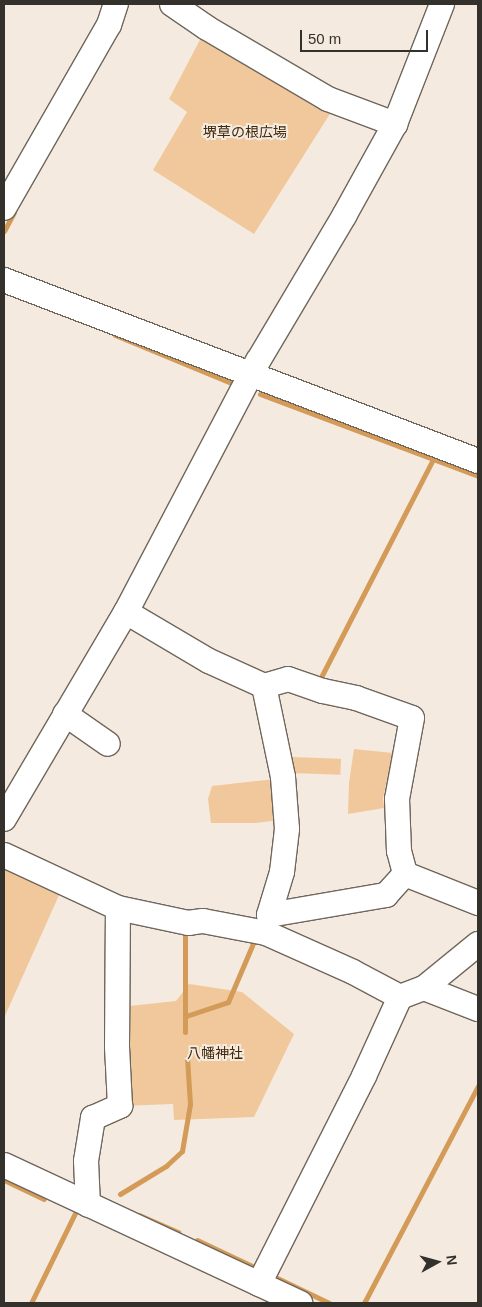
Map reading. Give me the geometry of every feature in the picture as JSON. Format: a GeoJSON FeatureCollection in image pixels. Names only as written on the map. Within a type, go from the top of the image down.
{"type":"FeatureCollection","features":[{"type":"Feature","properties":{"kind":"street"},"geometry":{"type":"LineString","coordinates":[[4,208],[109,25],[116,4]]}},
{"type":"Feature","properties":{"kind":"street"},"geometry":{"type":"LineString","coordinates":[[172,4],[207,28],[328,98],[395,124]]}},
{"type":"Feature","properties":{"kind":"street"},"geometry":{"type":"LineString","coordinates":[[4,819],[126,612],[252,374],[395,124],[442,4]]}},
{"type":"Feature","properties":{"kind":"street"},"geometry":{"type":"LineString","coordinates":[[4,280],[478,461]]}},
{"type":"Feature","properties":{"kind":"street"},"geometry":{"type":"LineString","coordinates":[[126,612],[209,661],[264,686],[288,680],[323,691],[356,698],[412,718],[408,731],[397,799],[399,852],[405,874]]}},
{"type":"Feature","properties":{"kind":"street"},"geometry":{"type":"LineString","coordinates":[[264,686],[283,777],[287,829],[282,872],[268,924]]}},
{"type":"Feature","properties":{"kind":"street"},"geometry":{"type":"LineString","coordinates":[[65,714],[108,744]]}},
{"type":"Feature","properties":{"kind":"street"},"geometry":{"type":"LineString","coordinates":[[4,855],[118,908],[188,923],[203,921],[268,924],[386,895],[405,874]]}},
{"type":"Feature","properties":{"kind":"street"},"geometry":{"type":"LineString","coordinates":[[405,874],[478,903]]}},
{"type":"Feature","properties":{"kind":"street"},"geometry":{"type":"LineString","coordinates":[[88,1205],[86,1161],[93,1118],[120,1106],[117,1047],[118,908]]}},
{"type":"Feature","properties":{"kind":"street"},"geometry":{"type":"LineString","coordinates":[[268,924],[400,998]]}},
{"type":"Feature","properties":{"kind":"street"},"geometry":{"type":"LineString","coordinates":[[259,1284],[364,1076],[400,998],[424,988],[478,944]]}},
{"type":"Feature","properties":{"kind":"street"},"geometry":{"type":"LineString","coordinates":[[424,988],[478,1009]]}},
{"type":"Feature","properties":{"kind":"street"},"geometry":{"type":"LineString","coordinates":[[4,1165],[300,1303]]}},
{"type":"Feature","properties":{"kind":"green space","name":"堺草の根広場"},"geometry":{"type":"Polygon","coordinates":[[[202,36],[333,109],[254,234],[153,170],[187,112],[169,99],[202,36]]]}},
{"type":"Feature","properties":{"kind":"green space"},"geometry":{"type":"Polygon","coordinates":[[[354,749],[393,753],[383,798],[384,808],[348,814],[349,783],[354,749]]]}},
{"type":"Feature","properties":{"kind":"green space"},"geometry":{"type":"Polygon","coordinates":[[[291,757],[341,759],[340,775],[290,773],[291,757]]]}},
{"type":"Feature","properties":{"kind":"green space"},"geometry":{"type":"Polygon","coordinates":[[[275,779],[280,820],[255,823],[211,823],[208,799],[212,786],[275,779]]]}},
{"type":"Feature","properties":{"kind":"green space"},"geometry":{"type":"Polygon","coordinates":[[[4,855],[64,884],[4,1018],[4,855]]]}},
{"type":"Feature","properties":{"kind":"green space","name":"八幡神社"},"geometry":{"type":"Polygon","coordinates":[[[189,984],[242,992],[294,1034],[254,1117],[174,1120],[173,1104],[120,1106],[111,1008],[176,1001],[189,984]]]}},
{"type":"Feature","properties":{"kind":"waterway"},"geometry":{"type":"LineString","coordinates":[[4,231],[14,212]]}},
{"type":"Feature","properties":{"kind":"waterway"},"geometry":{"type":"LineString","coordinates":[[115,335],[234,384],[232,388]]}},
{"type":"Feature","properties":{"kind":"waterway"},"geometry":{"type":"LineString","coordinates":[[260,394],[478,476]]}},
{"type":"Feature","properties":{"kind":"waterway"},"geometry":{"type":"LineString","coordinates":[[318,683],[433,459]]}},
{"type":"Feature","properties":{"kind":"waterway"},"geometry":{"type":"LineString","coordinates":[[185,934],[185,1032]]}},
{"type":"Feature","properties":{"kind":"waterway"},"geometry":{"type":"LineString","coordinates":[[186,1016],[228,1002],[254,941]]}},
{"type":"Feature","properties":{"kind":"waterway"},"geometry":{"type":"LineString","coordinates":[[120,1194],[166,1166],[182,1151],[190,1104],[187,1058]]}},
{"type":"Feature","properties":{"kind":"waterway"},"geometry":{"type":"LineString","coordinates":[[364,1303],[478,1086]]}},
{"type":"Feature","properties":{"kind":"waterway"},"geometry":{"type":"LineString","coordinates":[[4,1180],[44,1199]]}},
{"type":"Feature","properties":{"kind":"waterway"},"geometry":{"type":"LineString","coordinates":[[31,1303],[76,1211]]}},
{"type":"Feature","properties":{"kind":"waterway"},"geometry":{"type":"LineString","coordinates":[[139,1215],[178,1232]]}},
{"type":"Feature","properties":{"kind":"waterway"},"geometry":{"type":"LineString","coordinates":[[197,1240],[252,1266]]}},
{"type":"Feature","properties":{"kind":"waterway"},"geometry":{"type":"LineString","coordinates":[[271,1275],[329,1303]]}}]}
